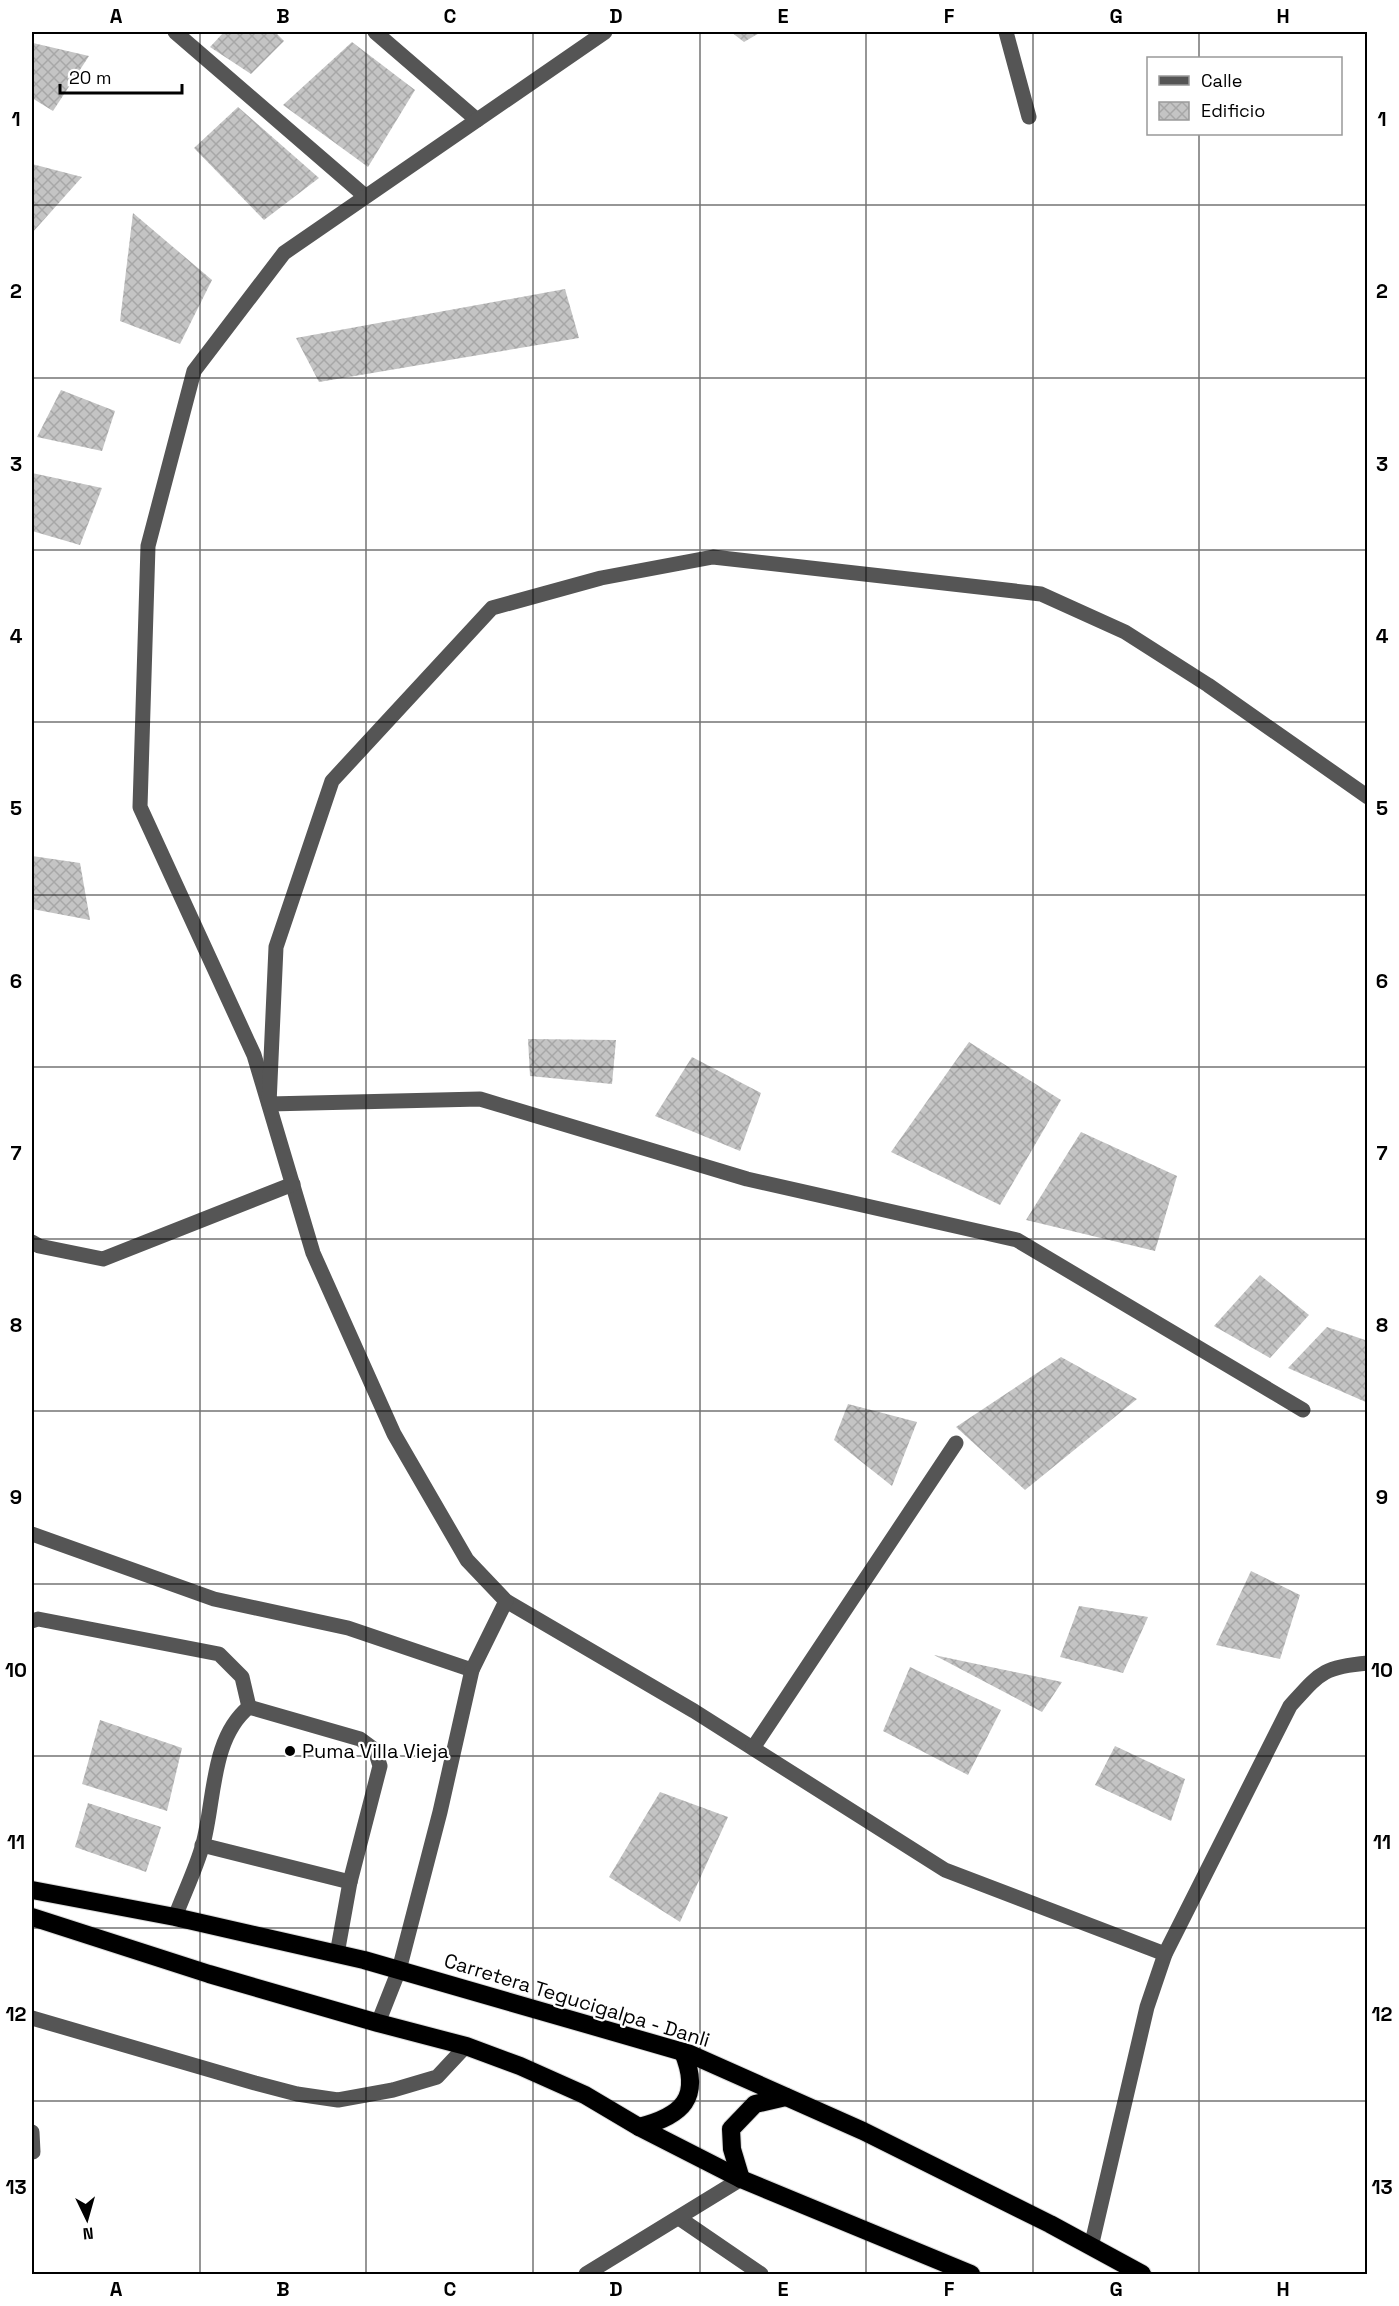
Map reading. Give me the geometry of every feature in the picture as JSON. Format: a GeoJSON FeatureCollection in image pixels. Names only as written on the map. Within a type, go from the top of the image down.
{"type":"FeatureCollection","features":[{"type":"Feature","properties":{"kind":"highway","name":"Carretera Tegucigalpa - Danli"},"geometry":{"type":"LineString","coordinates":[[32,1890],[175,1917],[337,1954],[683,2052],[863,2131],[1142,2274]]}},
{"type":"Feature","properties":{"kind":"highway"},"geometry":{"type":"LineString","coordinates":[[32,1917],[198,1970],[378,2023],[466,2046],[585,2095],[639,2127],[741,2179],[971,2274]]}},
{"type":"Feature","properties":{"kind":"highway"},"geometry":{"type":"LineString","coordinates":[[639,2127],[664,2121],[680,2110],[687,2099],[690,2068],[683,2052]]}},
{"type":"Feature","properties":{"kind":"highway"},"geometry":{"type":"LineString","coordinates":[[741,2179],[732,2149],[731,2129],[755,2104],[786,2097]]}},
{"type":"Feature","properties":{"kind":"street"},"geometry":{"type":"LineString","coordinates":[[175,32],[365,196]]}},
{"type":"Feature","properties":{"kind":"street"},"geometry":{"type":"LineString","coordinates":[[375,32],[477,120]]}},
{"type":"Feature","properties":{"kind":"street"},"geometry":{"type":"LineString","coordinates":[[605,32],[284,253],[194,371],[148,546],[141,807],[254,1055],[313,1253],[394,1434],[467,1560],[506,1601],[753,1748],[945,1870],[1165,1954]]}},
{"type":"Feature","properties":{"kind":"street"},"geometry":{"type":"LineString","coordinates":[[1006,32],[1029,117]]}},
{"type":"Feature","properties":{"kind":"street"},"geometry":{"type":"LineString","coordinates":[[269,1104],[276,947],[333,781],[492,608],[601,579],[713,557],[1041,594],[1125,632],[1208,685],[1368,797]]}},
{"type":"Feature","properties":{"kind":"street"},"geometry":{"type":"LineString","coordinates":[[269,1104],[480,1099],[747,1179],[1017,1240],[1303,1410]]}},
{"type":"Feature","properties":{"kind":"street"},"geometry":{"type":"LineString","coordinates":[[32,1242],[39,1246],[103,1259],[293,1184]]}},
{"type":"Feature","properties":{"kind":"street"},"geometry":{"type":"LineString","coordinates":[[753,1748],[956,1443]]}},
{"type":"Feature","properties":{"kind":"street"},"geometry":{"type":"LineString","coordinates":[[32,1534],[214,1599],[348,1628],[472,1670]]}},
{"type":"Feature","properties":{"kind":"street"},"geometry":{"type":"LineString","coordinates":[[378,2023],[399,1970],[440,1812],[472,1670],[506,1601]]}},
{"type":"Feature","properties":{"kind":"street"},"geometry":{"type":"LineString","coordinates":[[32,1621],[38,1619],[219,1654],[242,1677],[249,1707]]}},
{"type":"Feature","properties":{"kind":"street"},"geometry":{"type":"LineString","coordinates":[[1091,2247],[1147,2007],[1165,1954],[1290,1706],[1319,1673],[1337,1666],[1368,1663]]}},
{"type":"Feature","properties":{"kind":"street"},"geometry":{"type":"LineString","coordinates":[[175,1917],[202,1845],[224,1739],[235,1718],[249,1707]]}},
{"type":"Feature","properties":{"kind":"street"},"geometry":{"type":"LineString","coordinates":[[249,1707],[360,1738],[375,1750],[380,1766],[350,1882],[337,1954]]}},
{"type":"Feature","properties":{"kind":"street"},"geometry":{"type":"LineString","coordinates":[[202,1845],[350,1882]]}},
{"type":"Feature","properties":{"kind":"street"},"geometry":{"type":"LineString","coordinates":[[32,2018],[255,2083],[297,2094],[338,2100],[393,2090],[437,2077],[466,2046]]}},
{"type":"Feature","properties":{"kind":"street"},"geometry":{"type":"LineString","coordinates":[[32,2132],[33,2152]]}},
{"type":"Feature","properties":{"kind":"street"},"geometry":{"type":"LineString","coordinates":[[586,2274],[741,2179]]}},
{"type":"Feature","properties":{"kind":"street"},"geometry":{"type":"LineString","coordinates":[[679,2218],[760,2274]]}},
{"type":"Feature","properties":{"kind":"building"},"geometry":{"type":"Polygon","coordinates":[[[224,32],[275,32],[284,41],[251,74],[210,47],[224,32]]]}},
{"type":"Feature","properties":{"kind":"building"},"geometry":{"type":"Polygon","coordinates":[[[731,32],[761,32],[744,42],[731,32]]]}},
{"type":"Feature","properties":{"kind":"building"},"geometry":{"type":"Polygon","coordinates":[[[352,42],[415,90],[368,167],[283,105],[352,42]]]}},
{"type":"Feature","properties":{"kind":"building"},"geometry":{"type":"Polygon","coordinates":[[[33,43],[89,56],[53,111],[32,98],[33,43]]]}},
{"type":"Feature","properties":{"kind":"building"},"geometry":{"type":"Polygon","coordinates":[[[238,107],[319,178],[264,220],[194,148],[238,107]]]}},
{"type":"Feature","properties":{"kind":"building"},"geometry":{"type":"Polygon","coordinates":[[[32,164],[82,177],[32,233],[32,164]]]}},
{"type":"Feature","properties":{"kind":"building"},"geometry":{"type":"Polygon","coordinates":[[[133,213],[212,280],[180,344],[120,321],[133,213]]]}},
{"type":"Feature","properties":{"kind":"building"},"geometry":{"type":"Polygon","coordinates":[[[565,289],[579,338],[319,382],[296,338],[565,289]]]}},
{"type":"Feature","properties":{"kind":"building"},"geometry":{"type":"Polygon","coordinates":[[[61,390],[115,411],[102,451],[37,437],[61,390]]]}},
{"type":"Feature","properties":{"kind":"building"},"geometry":{"type":"Polygon","coordinates":[[[32,473],[102,488],[80,545],[32,531],[32,473]]]}},
{"type":"Feature","properties":{"kind":"building"},"geometry":{"type":"Polygon","coordinates":[[[32,856],[80,863],[90,920],[32,909],[32,856]]]}},
{"type":"Feature","properties":{"kind":"building"},"geometry":{"type":"Polygon","coordinates":[[[528,1039],[616,1040],[612,1084],[530,1076],[528,1039]]]}},
{"type":"Feature","properties":{"kind":"building"},"geometry":{"type":"Polygon","coordinates":[[[969,1042],[1061,1100],[1000,1205],[891,1152],[969,1042]]]}},
{"type":"Feature","properties":{"kind":"building"},"geometry":{"type":"Polygon","coordinates":[[[692,1057],[761,1093],[740,1151],[655,1116],[692,1057]]]}},
{"type":"Feature","properties":{"kind":"building"},"geometry":{"type":"Polygon","coordinates":[[[1081,1132],[1177,1176],[1155,1251],[1026,1220],[1081,1132]]]}},
{"type":"Feature","properties":{"kind":"building"},"geometry":{"type":"Polygon","coordinates":[[[1260,1275],[1309,1315],[1270,1358],[1214,1326],[1260,1275]]]}},
{"type":"Feature","properties":{"kind":"building"},"geometry":{"type":"Polygon","coordinates":[[[1327,1327],[1368,1341],[1368,1403],[1288,1368],[1327,1327]]]}},
{"type":"Feature","properties":{"kind":"building"},"geometry":{"type":"Polygon","coordinates":[[[1061,1357],[1137,1399],[1025,1490],[956,1427],[1061,1357]]]}},
{"type":"Feature","properties":{"kind":"building"},"geometry":{"type":"Polygon","coordinates":[[[848,1404],[917,1422],[892,1486],[834,1440],[848,1404]]]}},
{"type":"Feature","properties":{"kind":"building"},"geometry":{"type":"Polygon","coordinates":[[[1251,1571],[1300,1595],[1280,1659],[1216,1645],[1251,1571]]]}},
{"type":"Feature","properties":{"kind":"building"},"geometry":{"type":"Polygon","coordinates":[[[1079,1606],[1148,1617],[1123,1673],[1060,1657],[1079,1606]]]}},
{"type":"Feature","properties":{"kind":"building"},"geometry":{"type":"Polygon","coordinates":[[[934,1655],[1062,1682],[1042,1712],[934,1655]]]}},
{"type":"Feature","properties":{"kind":"building"},"geometry":{"type":"Polygon","coordinates":[[[910,1667],[1001,1710],[968,1775],[883,1731],[910,1667]]]}},
{"type":"Feature","properties":{"kind":"building"},"geometry":{"type":"Polygon","coordinates":[[[100,1720],[182,1748],[167,1811],[82,1784],[100,1720]]]}},
{"type":"Feature","properties":{"kind":"building"},"geometry":{"type":"Polygon","coordinates":[[[1115,1746],[1185,1779],[1171,1821],[1095,1785],[1115,1746]]]}},
{"type":"Feature","properties":{"kind":"building"},"geometry":{"type":"Polygon","coordinates":[[[660,1792],[728,1817],[680,1922],[609,1877],[660,1792]]]}},
{"type":"Feature","properties":{"kind":"building"},"geometry":{"type":"Polygon","coordinates":[[[88,1803],[161,1827],[146,1872],[75,1847],[88,1803]]]}},
{"type":"Feature","properties":{"kind":"place","name":"Puma Villa Vieja"},"geometry":{"type":"Point","coordinates":[290,1751]}}]}
